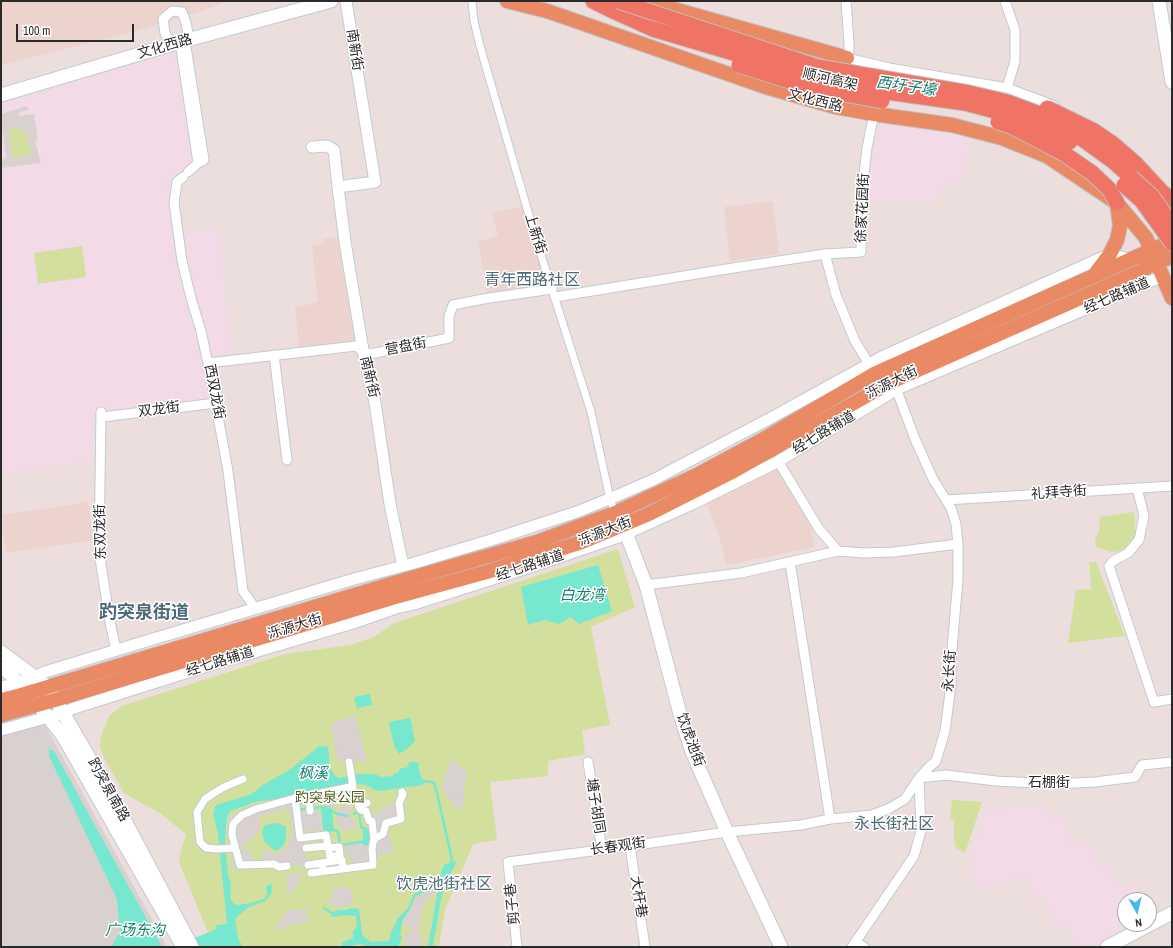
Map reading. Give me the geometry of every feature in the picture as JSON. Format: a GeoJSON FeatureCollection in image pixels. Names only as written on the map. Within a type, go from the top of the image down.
{"type":"FeatureCollection","features":[{"type":"Feature","properties":{"kind":"highway","name":"顺河高架"},"geometry":{"type":"LineString","coordinates":[[594,1],[653,28],[818,78],[880,91],[965,103],[1003,113],[1034,124],[1074,144],[1108,170],[1142,201],[1164,251]]}},
{"type":"Feature","properties":{"kind":"highway","name":"顺河高架"},"geometry":{"type":"LineString","coordinates":[[618,1],[818,68],[969,93],[1007,102],[1042,115],[1081,138],[1114,162],[1152,196],[1172,226]]}},
{"type":"Feature","properties":{"kind":"highway"},"geometry":{"type":"LineString","coordinates":[[653,28],[719,59],[812,88],[911,106],[949,110],[985,117],[1013,127],[1066,155],[1092,173],[1109,189],[1117,204]]}},
{"type":"Feature","properties":{"kind":"highway"},"geometry":{"type":"LineString","coordinates":[[718,34],[887,72],[956,81],[991,88],[1017,96],[1042,106],[1094,131],[1113,144],[1136,164],[1162,192],[1172,200]]}},
{"type":"Feature","properties":{"kind":"main road","name":"文化西路"},"geometry":{"type":"LineString","coordinates":[[1,95],[179,36],[331,1]]}},
{"type":"Feature","properties":{"kind":"main road","name":"文化西路"},"geometry":{"type":"LineString","coordinates":[[507,1],[547,11],[766,88],[836,107],[952,125],[1002,138],[1047,156],[1117,204],[1146,238],[1164,251],[1163,276],[1172,298]]}},
{"type":"Feature","properties":{"kind":"main road"},"geometry":{"type":"LineString","coordinates":[[637,1],[666,4],[847,58]]}},
{"type":"Feature","properties":{"kind":"main road"},"geometry":{"type":"LineString","coordinates":[[1162,2],[1172,82]]}},
{"type":"Feature","properties":{"kind":"main road"},"geometry":{"type":"LineString","coordinates":[[1095,275],[1110,254],[1117,240],[1120,226],[1117,204]]}},
{"type":"Feature","properties":{"kind":"main road","name":"泺源大街"},"geometry":{"type":"LineString","coordinates":[[1,701],[537,542],[615,513],[697,475],[764,439],[871,369],[1095,275],[1129,259],[1164,251]]}},
{"type":"Feature","properties":{"kind":"main road","name":"泺源大街"},"geometry":{"type":"LineString","coordinates":[[1,715],[40,705],[385,600],[487,572],[625,529],[649,514],[734,471],[895,385],[1139,272],[1164,251]]}},
{"type":"Feature","properties":{"kind":"main road","name":"饮虎池街"},"geometry":{"type":"LineString","coordinates":[[625,529],[646,585],[680,714],[692,752],[727,832],[781,947]]}},
{"type":"Feature","properties":{"kind":"main road","name":"趵突泉南路"},"geometry":{"type":"LineString","coordinates":[[1,652],[48,687],[115,802],[185,943]]}},
{"type":"Feature","properties":{"kind":"main road"},"geometry":{"type":"LineString","coordinates":[[1,668],[9,673],[29,693]]}},
{"type":"Feature","properties":{"kind":"main road","name":"趵突泉南路"},"geometry":{"type":"LineString","coordinates":[[29,693],[63,736],[185,943]]}},
{"type":"Feature","properties":{"kind":"main road"},"geometry":{"type":"LineString","coordinates":[[1107,947],[1172,913]]}},
{"type":"Feature","properties":{"kind":"street","name":"南新街"},"geometry":{"type":"LineString","coordinates":[[338,187],[375,182],[346,1]]}},
{"type":"Feature","properties":{"kind":"street","name":"上新街"},"geometry":{"type":"LineString","coordinates":[[472,1],[474,21],[480,46],[535,236],[590,412],[610,499],[615,513]]}},
{"type":"Feature","properties":{"kind":"street"},"geometry":{"type":"LineString","coordinates":[[836,107],[849,43],[846,1]]}},
{"type":"Feature","properties":{"kind":"street"},"geometry":{"type":"LineString","coordinates":[[1005,1],[1015,30],[1015,61],[1007,88]]}},
{"type":"Feature","properties":{"kind":"street"},"geometry":{"type":"LineString","coordinates":[[666,4],[672,55]]}},
{"type":"Feature","properties":{"kind":"street"},"geometry":{"type":"LineString","coordinates":[[172,10],[182,12],[179,36],[163,19],[172,10]]}},
{"type":"Feature","properties":{"kind":"street","name":"西双龙街"},"geometry":{"type":"LineString","coordinates":[[179,36],[198,163],[178,182],[174,203],[182,261],[201,331],[216,403],[228,472],[243,591],[255,608]]}},
{"type":"Feature","properties":{"kind":"street"},"geometry":{"type":"LineString","coordinates":[[847,58],[889,68],[1007,88],[1056,106]]}},
{"type":"Feature","properties":{"kind":"street","name":"徐家花园街"},"geometry":{"type":"LineString","coordinates":[[553,293],[825,254],[861,252],[862,191],[867,148],[874,114]]}},
{"type":"Feature","properties":{"kind":"street","name":"南新街"},"geometry":{"type":"LineString","coordinates":[[312,147],[327,146],[334,150],[345,242],[363,350],[375,403],[390,504],[403,566]]}},
{"type":"Feature","properties":{"kind":"street"},"geometry":{"type":"LineString","coordinates":[[825,254],[836,295],[855,341],[871,369]]}},
{"type":"Feature","properties":{"kind":"street"},"geometry":{"type":"LineString","coordinates":[[1,687],[35,678],[45,672],[116,650],[255,608],[488,541],[577,512],[610,499],[659,476],[769,419],[871,369],[888,354],[1110,254]]}},
{"type":"Feature","properties":{"kind":"street","name":"经七路辅道"},"geometry":{"type":"LineString","coordinates":[[1110,254],[1129,259]]}},
{"type":"Feature","properties":{"kind":"street","name":"经七路辅道"},"geometry":{"type":"LineString","coordinates":[[1,730],[63,713],[74,708],[207,666],[353,623],[396,608],[414,604],[527,568],[692,504],[778,461],[895,385],[1163,276]]}},
{"type":"Feature","properties":{"kind":"street","name":"营盘街"},"geometry":{"type":"LineString","coordinates":[[208,363],[356,346],[363,350],[366,354],[449,338],[449,316],[453,306],[489,298],[553,293]]}},
{"type":"Feature","properties":{"kind":"street"},"geometry":{"type":"LineString","coordinates":[[274,355],[287,460]]}},
{"type":"Feature","properties":{"kind":"street","name":"永长街"},"geometry":{"type":"LineString","coordinates":[[830,819],[872,815],[890,808],[905,799],[919,778],[936,761],[945,731],[958,579],[958,544],[956,524],[951,508],[933,479],[915,439],[895,385]]}},
{"type":"Feature","properties":{"kind":"street","name":"双龙街"},"geometry":{"type":"LineString","coordinates":[[102,414],[216,403]]}},
{"type":"Feature","properties":{"kind":"street","name":"东双龙街"},"geometry":{"type":"LineString","coordinates":[[102,414],[100,552],[110,622],[116,650]]}},
{"type":"Feature","properties":{"kind":"street"},"geometry":{"type":"LineString","coordinates":[[778,461],[819,529],[838,551]]}},
{"type":"Feature","properties":{"kind":"street","name":"礼拜寺街"},"geometry":{"type":"LineString","coordinates":[[946,500],[1172,486]]}},
{"type":"Feature","properties":{"kind":"street"},"geometry":{"type":"LineString","coordinates":[[1137,488],[1144,516],[1139,540],[1128,553],[1113,561],[1109,566],[1154,702],[1172,699]]}},
{"type":"Feature","properties":{"kind":"street"},"geometry":{"type":"LineString","coordinates":[[646,585],[741,573],[838,551],[864,553],[894,552],[958,544]]}},
{"type":"Feature","properties":{"kind":"street"},"geometry":{"type":"LineString","coordinates":[[790,562],[830,819]]}},
{"type":"Feature","properties":{"kind":"street"},"geometry":{"type":"LineString","coordinates":[[287,866],[279,867],[274,864],[240,866],[232,835],[233,824],[242,814],[256,809],[295,798],[352,786],[349,762]]}},
{"type":"Feature","properties":{"kind":"street","name":"塘子胡同"},"geometry":{"type":"LineString","coordinates":[[588,762],[602,850]]}},
{"type":"Feature","properties":{"kind":"street","name":"石棚街"},"geometry":{"type":"LineString","coordinates":[[919,778],[946,775],[996,782],[1054,784],[1095,782],[1135,777],[1142,765],[1172,762]]}},
{"type":"Feature","properties":{"kind":"street"},"geometry":{"type":"LineString","coordinates":[[864,947],[854,944],[914,856],[921,831],[919,778]]}},
{"type":"Feature","properties":{"kind":"street"},"geometry":{"type":"LineString","coordinates":[[235,848],[206,848],[200,842],[197,812],[205,799],[222,788],[243,779]]}},
{"type":"Feature","properties":{"kind":"street"},"geometry":{"type":"LineString","coordinates":[[374,839],[383,834],[386,823],[401,819],[399,803],[403,794],[402,792]]}},
{"type":"Feature","properties":{"kind":"street"},"geometry":{"type":"LineString","coordinates":[[309,796],[310,809]]}},
{"type":"Feature","properties":{"kind":"street"},"geometry":{"type":"LineString","coordinates":[[295,798],[300,823],[300,838],[314,833],[326,835],[328,847],[306,848]]}},
{"type":"Feature","properties":{"kind":"street"},"geometry":{"type":"LineString","coordinates":[[311,873],[373,865],[372,848],[374,839],[372,821],[366,821],[366,811],[361,810],[358,804],[367,803]]}},
{"type":"Feature","properties":{"kind":"street","name":"长春观街"},"geometry":{"type":"LineString","coordinates":[[508,862],[727,832],[801,825],[830,819]]}},
{"type":"Feature","properties":{"kind":"street"},"geometry":{"type":"LineString","coordinates":[[314,833],[316,847]]}},
{"type":"Feature","properties":{"kind":"street","name":"大杆巷"},"geometry":{"type":"LineString","coordinates":[[630,846],[645,947]]}},
{"type":"Feature","properties":{"kind":"street"},"geometry":{"type":"LineString","coordinates":[[308,865],[342,860],[343,868]]}},
{"type":"Feature","properties":{"kind":"street","name":"剪子巷"},"geometry":{"type":"LineString","coordinates":[[508,862],[517,947]]}},
{"type":"Feature","properties":{"kind":"street"},"geometry":{"type":"LineString","coordinates":[[322,863],[323,872]]}},
{"type":"Feature","properties":{"kind":"shaded area"},"geometry":{"type":"Polygon","coordinates":[[[1,1],[228,1],[196,13],[133,32],[1,65],[1,1]]]}},
{"type":"Feature","properties":{"kind":"shaded area"},"geometry":{"type":"Polygon","coordinates":[[[170,53],[181,63],[195,159],[177,180],[167,182],[182,281],[191,305],[189,308],[189,313],[196,331],[210,401],[104,410],[93,413],[92,461],[1,475],[1,335],[5,334],[1,302],[1,104],[170,53]]]}},
{"type":"Feature","properties":{"kind":"shaded area"},"geometry":{"type":"Polygon","coordinates":[[[27,106],[28,110],[19,112],[20,116],[34,114],[38,140],[35,141],[41,163],[1,168],[1,160],[5,159],[6,156],[3,134],[1,131],[1,114],[27,106]],[[17,128],[10,129],[9,131],[12,155],[14,158],[31,155],[28,137],[22,130],[17,128]]]}},
{"type":"Feature","properties":{"kind":"shaded area"},"geometry":{"type":"Polygon","coordinates":[[[874,122],[963,135],[969,138],[966,171],[958,183],[940,185],[936,201],[868,201],[874,122]]]}},
{"type":"Feature","properties":{"kind":"shaded area"},"geometry":{"type":"Polygon","coordinates":[[[773,201],[779,254],[730,261],[724,207],[773,201]]]}},
{"type":"Feature","properties":{"kind":"shaded area"},"geometry":{"type":"Polygon","coordinates":[[[523,206],[547,286],[488,295],[478,242],[498,236],[492,213],[523,206]]]}},
{"type":"Feature","properties":{"kind":"shaded area"},"geometry":{"type":"Polygon","coordinates":[[[219,228],[231,352],[210,355],[198,298],[194,290],[191,269],[188,264],[184,233],[219,228]]]}},
{"type":"Feature","properties":{"kind":"shaded area"},"geometry":{"type":"Polygon","coordinates":[[[341,237],[356,343],[299,349],[295,308],[318,302],[312,246],[323,243],[323,239],[341,237]]]}},
{"type":"Feature","properties":{"kind":"shaded area"},"geometry":{"type":"Polygon","coordinates":[[[779,469],[810,525],[815,547],[726,565],[718,532],[706,502],[779,469]]]}},
{"type":"Feature","properties":{"kind":"shaded area"},"geometry":{"type":"Polygon","coordinates":[[[88,501],[93,540],[6,553],[2,530],[2,515],[78,504],[88,501]]]}},
{"type":"Feature","properties":{"kind":"shaded area"},"geometry":{"type":"Polygon","coordinates":[[[355,715],[367,762],[338,761],[331,724],[355,715]]]}},
{"type":"Feature","properties":{"kind":"shaded area"},"geometry":{"type":"Polygon","coordinates":[[[44,723],[167,947],[1,947],[1,736],[44,723]]]}},
{"type":"Feature","properties":{"kind":"shaded area"},"geometry":{"type":"Polygon","coordinates":[[[451,759],[467,772],[462,808],[458,810],[441,788],[451,759]]]}},
{"type":"Feature","properties":{"kind":"shaded area"},"geometry":{"type":"Polygon","coordinates":[[[357,786],[364,796],[366,796],[367,803],[350,802],[348,795],[339,796],[340,804],[336,804],[333,809],[330,806],[322,804],[296,807],[299,833],[296,833],[297,842],[305,841],[306,852],[304,852],[305,857],[307,857],[308,868],[302,869],[301,865],[280,867],[280,870],[274,871],[274,867],[234,871],[227,831],[229,819],[240,810],[251,805],[357,786]],[[288,808],[258,817],[260,827],[259,830],[252,840],[244,841],[245,851],[251,851],[253,860],[261,860],[263,850],[266,849],[272,852],[273,855],[278,854],[278,851],[283,851],[285,849],[292,836],[292,824],[288,808]]]}},
{"type":"Feature","properties":{"kind":"shaded area"},"geometry":{"type":"Polygon","coordinates":[[[399,803],[403,822],[388,826],[393,852],[375,856],[377,864],[352,867],[349,854],[346,854],[345,846],[360,843],[365,846],[372,839],[369,833],[369,815],[381,812],[380,808],[399,803]]]}},
{"type":"Feature","properties":{"kind":"shaded area"},"geometry":{"type":"Polygon","coordinates":[[[350,805],[351,815],[337,812],[338,807],[350,805]]]}},
{"type":"Feature","properties":{"kind":"shaded area"},"geometry":{"type":"Polygon","coordinates":[[[1045,806],[1054,819],[1068,811],[1069,843],[1092,843],[1097,871],[1106,865],[1120,887],[1133,881],[1140,892],[1117,892],[1117,932],[1122,932],[1094,947],[1078,947],[1067,927],[1057,929],[1044,899],[1034,901],[1026,877],[978,889],[969,857],[986,809],[1045,806]]]}},
{"type":"Feature","properties":{"kind":"shaded area"},"geometry":{"type":"Polygon","coordinates":[[[320,810],[323,829],[304,832],[301,812],[320,810]]]}},
{"type":"Feature","properties":{"kind":"shaded area"},"geometry":{"type":"Polygon","coordinates":[[[337,814],[348,817],[351,816],[352,819],[355,818],[356,829],[342,831],[342,829],[338,827],[337,814]]]}},
{"type":"Feature","properties":{"kind":"shaded area"},"geometry":{"type":"Polygon","coordinates":[[[302,873],[303,877],[299,878],[300,884],[294,885],[295,891],[288,892],[286,875],[302,873]]]}},
{"type":"Feature","properties":{"kind":"shaded area"},"geometry":{"type":"Polygon","coordinates":[[[348,887],[348,890],[351,890],[353,903],[350,904],[350,906],[339,907],[329,904],[328,899],[333,898],[332,889],[348,887]]]}},
{"type":"Feature","properties":{"kind":"shaded area"},"geometry":{"type":"Polygon","coordinates":[[[435,888],[435,895],[432,898],[429,897],[426,901],[421,914],[418,934],[420,934],[420,938],[426,940],[425,943],[419,942],[418,947],[409,947],[409,945],[404,943],[406,932],[410,933],[411,927],[402,923],[403,919],[411,909],[416,897],[435,888]]]}},
{"type":"Feature","properties":{"kind":"shaded area"},"geometry":{"type":"Polygon","coordinates":[[[306,906],[308,923],[286,926],[286,929],[278,930],[277,921],[281,921],[288,909],[292,908],[292,911],[306,909],[306,906]]]}},
{"type":"Feature","properties":{"kind":"green space"},"geometry":{"type":"Polygon","coordinates":[[[17,128],[22,130],[28,137],[31,155],[14,158],[12,155],[8,131],[10,129],[17,128]]]}},
{"type":"Feature","properties":{"kind":"green space"},"geometry":{"type":"Polygon","coordinates":[[[82,246],[86,277],[38,284],[34,253],[82,246]]]}},
{"type":"Feature","properties":{"kind":"green space"},"geometry":{"type":"Polygon","coordinates":[[[1134,512],[1136,537],[1131,546],[1112,552],[1096,547],[1095,540],[1099,531],[1100,517],[1134,512]]]}},
{"type":"Feature","properties":{"kind":"green space","name":"趵突泉公园"},"geometry":{"type":"Polygon","coordinates":[[[618,549],[635,607],[591,627],[610,725],[582,730],[585,754],[548,761],[548,776],[490,782],[497,840],[473,844],[445,910],[439,947],[236,947],[209,935],[179,862],[186,834],[161,814],[124,793],[104,758],[100,746],[101,736],[109,716],[122,706],[285,654],[350,645],[374,637],[394,623],[618,549]]]}},
{"type":"Feature","properties":{"kind":"green space"},"geometry":{"type":"Polygon","coordinates":[[[1089,562],[1096,562],[1125,636],[1068,643],[1076,590],[1091,589],[1089,562]]]}},
{"type":"Feature","properties":{"kind":"green space"},"geometry":{"type":"Polygon","coordinates":[[[952,800],[982,802],[965,853],[956,848],[954,839],[954,820],[950,819],[952,800]]]}},
{"type":"Feature","properties":{"kind":"water","name":"白龙湾"},"geometry":{"type":"Polygon","coordinates":[[[598,565],[612,611],[579,624],[571,617],[559,624],[544,620],[528,625],[521,587],[598,565]]]}},
{"type":"Feature","properties":{"kind":"water"},"geometry":{"type":"Polygon","coordinates":[[[370,694],[372,705],[357,708],[354,697],[370,694]]]}},
{"type":"Feature","properties":{"kind":"water"},"geometry":{"type":"Polygon","coordinates":[[[410,718],[415,741],[399,754],[394,745],[389,722],[410,718]]]}},
{"type":"Feature","properties":{"kind":"water","name":"枫溪"},"geometry":{"type":"Polygon","coordinates":[[[318,747],[328,747],[330,768],[337,777],[340,778],[357,774],[374,774],[382,777],[393,776],[393,774],[399,772],[399,769],[408,767],[409,762],[418,762],[420,774],[424,783],[422,785],[381,791],[361,784],[342,786],[317,792],[255,802],[231,811],[228,814],[226,824],[225,844],[228,875],[231,884],[230,897],[233,903],[238,905],[264,899],[267,894],[266,886],[272,884],[271,894],[265,901],[247,908],[235,919],[238,938],[243,947],[172,947],[215,930],[217,925],[227,924],[218,834],[213,813],[216,805],[252,794],[261,786],[291,769],[318,747]]]}},
{"type":"Feature","properties":{"kind":"water","name":"广场东沟"},"geometry":{"type":"Polygon","coordinates":[[[49,749],[54,751],[162,947],[111,947],[120,932],[117,899],[49,756],[49,749]]]}},
{"type":"Feature","properties":{"kind":"water"},"geometry":{"type":"Polygon","coordinates":[[[322,807],[329,808],[332,811],[334,830],[329,830],[325,833],[322,807]]]}},
{"type":"Feature","properties":{"kind":"water"},"geometry":{"type":"Polygon","coordinates":[[[358,812],[360,813],[362,826],[367,828],[372,838],[369,845],[365,846],[361,842],[363,838],[363,830],[360,828],[358,812]]]}},
{"type":"Feature","properties":{"kind":"water"},"geometry":{"type":"Polygon","coordinates":[[[277,823],[286,827],[286,837],[283,846],[278,850],[274,850],[264,841],[262,831],[265,825],[277,823]]]}},
{"type":"Feature","properties":{"kind":"water"},"geometry":{"type":"Polygon","coordinates":[[[457,861],[445,884],[433,947],[428,947],[439,884],[415,897],[410,909],[403,919],[400,935],[402,936],[398,947],[371,947],[360,944],[341,947],[342,943],[353,938],[353,931],[357,927],[356,916],[345,915],[331,917],[331,914],[337,910],[354,908],[359,909],[362,934],[365,938],[371,942],[388,941],[398,918],[408,908],[414,894],[438,881],[444,865],[457,861]]]}},
{"type":"Feature","properties":{"kind":"waterway"},"geometry":{"type":"LineString","coordinates":[[423,781],[434,783],[436,789],[452,859],[450,865]]}},
{"type":"Feature","properties":{"kind":"waterway"},"geometry":{"type":"LineString","coordinates":[[322,807],[325,833],[302,835],[298,810],[322,807]]}},
{"type":"Feature","properties":{"kind":"waterway"},"geometry":{"type":"LineString","coordinates":[[325,807],[337,814],[348,816]]}},
{"type":"Feature","properties":{"kind":"waterway"},"geometry":{"type":"LineString","coordinates":[[354,814],[358,812]]}},
{"type":"Feature","properties":{"kind":"waterway"},"geometry":{"type":"LineString","coordinates":[[327,831],[338,831],[340,845],[361,842]]}},
{"type":"Feature","properties":{"kind":"waterway"},"geometry":{"type":"LineString","coordinates":[[324,908],[332,913]]}},
{"type":"Feature","properties":{"kind":"district","name":"青年西路社区"},"geometry":{"type":"Point","coordinates":[532,281]}},
{"type":"Feature","properties":{"kind":"district","name":"趵突泉街道"},"geometry":{"type":"Point","coordinates":[144,613]}},
{"type":"Feature","properties":{"kind":"district","name":"永长街社区"},"geometry":{"type":"Point","coordinates":[894,825]}},
{"type":"Feature","properties":{"kind":"district","name":"饮虎池街社区"},"geometry":{"type":"Point","coordinates":[444,885]}},
{"type":"Feature","properties":{"kind":"water label","name":"西圩子壕"},"geometry":{"type":"Point","coordinates":[906,87]}}]}
